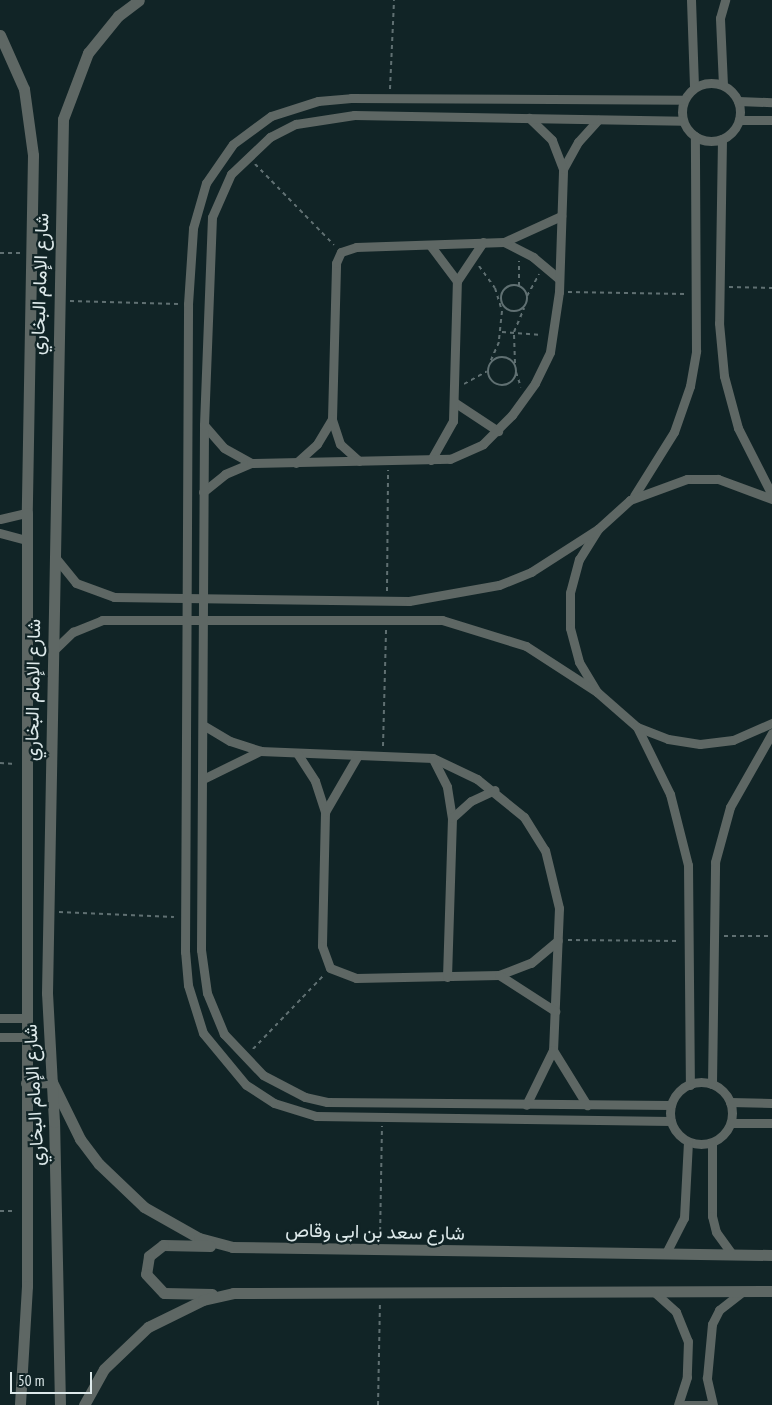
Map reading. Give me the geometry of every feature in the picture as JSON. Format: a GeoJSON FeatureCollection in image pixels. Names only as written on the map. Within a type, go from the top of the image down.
{"type":"FeatureCollection","features":[{"type":"Feature","properties":{"kind":"street","name":"شارع الإمام البخاري"},"geometry":{"type":"LineString","coordinates":[[60,1405],[48,912],[56,301],[63,119],[69,96],[102,34],[139,0]]}},
{"type":"Feature","properties":{"kind":"street"},"geometry":{"type":"LineString","coordinates":[[52,551],[76,583],[94,592],[186,598],[387,600],[441,598],[499,585],[531,572],[598,529],[630,500],[656,465],[684,408],[696,351],[698,294],[694,136],[683,121],[684,100],[694,87],[695,21],[691,0]]}},
{"type":"Feature","properties":{"kind":"street"},"geometry":{"type":"LineString","coordinates":[[725,0],[720,18],[723,85],[738,101],[739,120],[722,139],[719,287],[720,350],[729,403],[748,453],[772,497]]}},
{"type":"Feature","properties":{"kind":"street","name":"شارع الإمام البخاري"},"geometry":{"type":"LineString","coordinates":[[0,35],[24,89],[31,122],[32,253],[27,513],[26,1211],[20,1405]]}},
{"type":"Feature","properties":{"kind":"street"},"geometry":{"type":"LineString","coordinates":[[694,87],[723,85]]}},
{"type":"Feature","properties":{"kind":"street"},"geometry":{"type":"LineString","coordinates":[[671,1121],[382,1120],[295,1111],[260,1094],[228,1068],[194,1012],[188,985],[184,917],[188,304],[197,205],[218,162],[233,144],[251,128],[294,107],[351,98],[684,100]]}},
{"type":"Feature","properties":{"kind":"street"},"geometry":{"type":"LineString","coordinates":[[738,101],[772,102]]}},
{"type":"Feature","properties":{"kind":"street"},"geometry":{"type":"LineString","coordinates":[[671,1105],[326,1102],[281,1087],[245,1057],[224,1034],[212,1010],[203,975],[203,492],[207,240],[220,194],[247,156],[278,133],[324,117],[683,121]]}},
{"type":"Feature","properties":{"kind":"street"},"geometry":{"type":"LineString","coordinates":[[203,492],[225,474],[251,463],[431,460],[467,453],[498,431],[536,383],[554,336],[559,292],[563,169],[552,140],[529,118]]}},
{"type":"Feature","properties":{"kind":"street"},"geometry":{"type":"LineString","coordinates":[[563,169],[578,142],[598,120]]}},
{"type":"Feature","properties":{"kind":"street"},"geometry":{"type":"LineString","coordinates":[[739,120],[772,120]]}},
{"type":"Feature","properties":{"kind":"street"},"geometry":{"type":"LineString","coordinates":[[694,136],[722,139]]}},
{"type":"Feature","properties":{"kind":"street"},"geometry":{"type":"LineString","coordinates":[[360,461],[340,444],[332,419],[336,263],[341,252],[356,247],[504,242],[561,216]]}},
{"type":"Feature","properties":{"kind":"street"},"geometry":{"type":"LineString","coordinates":[[431,460],[449,435],[454,402],[457,281],[469,259],[483,242]]}},
{"type":"Feature","properties":{"kind":"street"},"geometry":{"type":"LineString","coordinates":[[504,242],[519,249],[558,278]]}},
{"type":"Feature","properties":{"kind":"street"},"geometry":{"type":"LineString","coordinates":[[430,245],[457,281]]}},
{"type":"Feature","properties":{"kind":"street"},"geometry":{"type":"LineString","coordinates":[[454,402],[498,431]]}},
{"type":"Feature","properties":{"kind":"street"},"geometry":{"type":"LineString","coordinates":[[296,463],[317,444],[332,419]]}},
{"type":"Feature","properties":{"kind":"street"},"geometry":{"type":"LineString","coordinates":[[204,425],[224,448],[251,463]]}},
{"type":"Feature","properties":{"kind":"street"},"geometry":{"type":"LineString","coordinates":[[630,500],[687,480],[718,480],[772,497]]}},
{"type":"Feature","properties":{"kind":"street"},"geometry":{"type":"LineString","coordinates":[[0,519],[27,513]]}},
{"type":"Feature","properties":{"kind":"street"},"geometry":{"type":"LineString","coordinates":[[597,692],[579,662],[570,628],[570,593],[580,559],[598,529]]}},
{"type":"Feature","properties":{"kind":"street"},"geometry":{"type":"LineString","coordinates":[[0,533],[27,540]]}},
{"type":"Feature","properties":{"kind":"street"},"geometry":{"type":"LineString","coordinates":[[51,653],[73,632],[102,620],[442,620],[502,636],[597,692],[637,727],[668,739],[700,744],[733,740],[772,722]]}},
{"type":"Feature","properties":{"kind":"street"},"geometry":{"type":"LineString","coordinates":[[203,725],[230,741],[260,751],[432,758],[495,790],[524,817],[545,850],[557,888],[558,940],[553,1050],[526,1105]]}},
{"type":"Feature","properties":{"kind":"street"},"geometry":{"type":"LineString","coordinates":[[637,727],[660,771],[681,833],[690,890],[690,1085],[671,1105],[671,1121],[688,1142],[684,1218],[666,1253]]}},
{"type":"Feature","properties":{"kind":"street"},"geometry":{"type":"LineString","coordinates":[[731,1123],[730,1102],[712,1084],[712,890],[721,834],[742,780],[772,733]]}},
{"type":"Feature","properties":{"kind":"street"},"geometry":{"type":"LineString","coordinates":[[203,779],[260,751]]}},
{"type":"Feature","properties":{"kind":"street"},"geometry":{"type":"LineString","coordinates":[[297,753],[315,780],[325,812],[322,946],[330,968],[356,978],[498,975],[531,963],[558,940]]}},
{"type":"Feature","properties":{"kind":"street"},"geometry":{"type":"LineString","coordinates":[[325,812],[358,755]]}},
{"type":"Feature","properties":{"kind":"street"},"geometry":{"type":"LineString","coordinates":[[432,758],[447,787],[452,818],[447,977]]}},
{"type":"Feature","properties":{"kind":"street"},"geometry":{"type":"LineString","coordinates":[[452,818],[471,800],[495,790]]}},
{"type":"Feature","properties":{"kind":"street"},"geometry":{"type":"LineString","coordinates":[[498,975],[555,1011]]}},
{"type":"Feature","properties":{"kind":"street"},"geometry":{"type":"LineString","coordinates":[[0,1018],[26,1018]]}},
{"type":"Feature","properties":{"kind":"street"},"geometry":{"type":"LineString","coordinates":[[0,1037],[26,1037]]}},
{"type":"Feature","properties":{"kind":"street"},"geometry":{"type":"LineString","coordinates":[[553,1050],[587,1105]]}},
{"type":"Feature","properties":{"kind":"street"},"geometry":{"type":"LineString","coordinates":[[26,1083],[52,1082]]}},
{"type":"Feature","properties":{"kind":"street","name":"شارع سعد بن ابى وقاص"},"geometry":{"type":"LineString","coordinates":[[52,1082],[80,1139],[120,1187],[171,1224],[232,1247],[772,1255]]}},
{"type":"Feature","properties":{"kind":"street"},"geometry":{"type":"LineString","coordinates":[[690,1085],[712,1084]]}},
{"type":"Feature","properties":{"kind":"street"},"geometry":{"type":"LineString","coordinates":[[730,1102],[772,1103]]}},
{"type":"Feature","properties":{"kind":"street"},"geometry":{"type":"LineString","coordinates":[[688,1142],[712,1142],[731,1123],[772,1123]]}},
{"type":"Feature","properties":{"kind":"street"},"geometry":{"type":"LineString","coordinates":[[712,1142],[712,1216],[716,1232],[732,1254]]}},
{"type":"Feature","properties":{"kind":"street"},"geometry":{"type":"LineString","coordinates":[[232,1247],[163,1245],[149,1256],[146,1274],[164,1293],[380,1290],[772,1292]]}},
{"type":"Feature","properties":{"kind":"street"},"geometry":{"type":"LineString","coordinates":[[653,1290],[676,1312],[688,1341],[687,1377],[678,1405]]}},
{"type":"Feature","properties":{"kind":"street"},"geometry":{"type":"LineString","coordinates":[[713,1405],[707,1378],[712,1324],[724,1305],[742,1291]]}},
{"type":"Feature","properties":{"kind":"street"},"geometry":{"type":"LineString","coordinates":[[84,1405],[104,1369],[148,1327],[196,1303],[233,1293]]}},
{"type":"Feature","properties":{"kind":"street"},"geometry":{"type":"LineString","coordinates":[[685,1405],[709,1405]]}},
{"type":"Feature","properties":{"kind":"path"},"geometry":{"type":"LineString","coordinates":[[390,99],[394,0]]}},
{"type":"Feature","properties":{"kind":"path"},"geometry":{"type":"LineString","coordinates":[[247,156],[341,252]]}},
{"type":"Feature","properties":{"kind":"path"},"geometry":{"type":"LineString","coordinates":[[519,249],[519,286],[527,296]]}},
{"type":"Feature","properties":{"kind":"path"},"geometry":{"type":"LineString","coordinates":[[0,253],[32,253]]}},
{"type":"Feature","properties":{"kind":"path"},"geometry":{"type":"LineString","coordinates":[[469,259],[488,277],[509,310],[525,306]]}},
{"type":"Feature","properties":{"kind":"path"},"geometry":{"type":"LineString","coordinates":[[519,286],[506,288],[501,300],[502,332],[488,371],[491,380],[504,385],[512,380],[516,366],[514,332],[525,306],[527,296],[547,268]]}},
{"type":"Feature","properties":{"kind":"path"},"geometry":{"type":"LineString","coordinates":[[719,287],[772,288]]}},
{"type":"Feature","properties":{"kind":"path"},"geometry":{"type":"LineString","coordinates":[[559,292],[698,294]]}},
{"type":"Feature","properties":{"kind":"path"},"geometry":{"type":"LineString","coordinates":[[56,301],[188,304]]}},
{"type":"Feature","properties":{"kind":"path"},"geometry":{"type":"LineString","coordinates":[[502,332],[554,336]]}},
{"type":"Feature","properties":{"kind":"path"},"geometry":{"type":"LineString","coordinates":[[490,362],[504,357],[516,366]]}},
{"type":"Feature","properties":{"kind":"path"},"geometry":{"type":"LineString","coordinates":[[455,387],[488,371]]}},
{"type":"Feature","properties":{"kind":"path"},"geometry":{"type":"LineString","coordinates":[[387,600],[388,461]]}},
{"type":"Feature","properties":{"kind":"path"},"geometry":{"type":"LineString","coordinates":[[382,756],[386,619]]}},
{"type":"Feature","properties":{"kind":"path"},"geometry":{"type":"LineString","coordinates":[[0,764],[27,764]]}},
{"type":"Feature","properties":{"kind":"path"},"geometry":{"type":"LineString","coordinates":[[48,912],[184,917]]}},
{"type":"Feature","properties":{"kind":"path"},"geometry":{"type":"LineString","coordinates":[[713,936],[772,936]]}},
{"type":"Feature","properties":{"kind":"path"},"geometry":{"type":"LineString","coordinates":[[558,940],[691,941]]}},
{"type":"Feature","properties":{"kind":"path"},"geometry":{"type":"LineString","coordinates":[[245,1057],[330,968]]}},
{"type":"Feature","properties":{"kind":"path"},"geometry":{"type":"LineString","coordinates":[[380,1249],[382,1120]]}},
{"type":"Feature","properties":{"kind":"path"},"geometry":{"type":"LineString","coordinates":[[0,1211],[26,1211]]}},
{"type":"Feature","properties":{"kind":"path"},"geometry":{"type":"LineString","coordinates":[[378,1405],[380,1290]]}}]}
